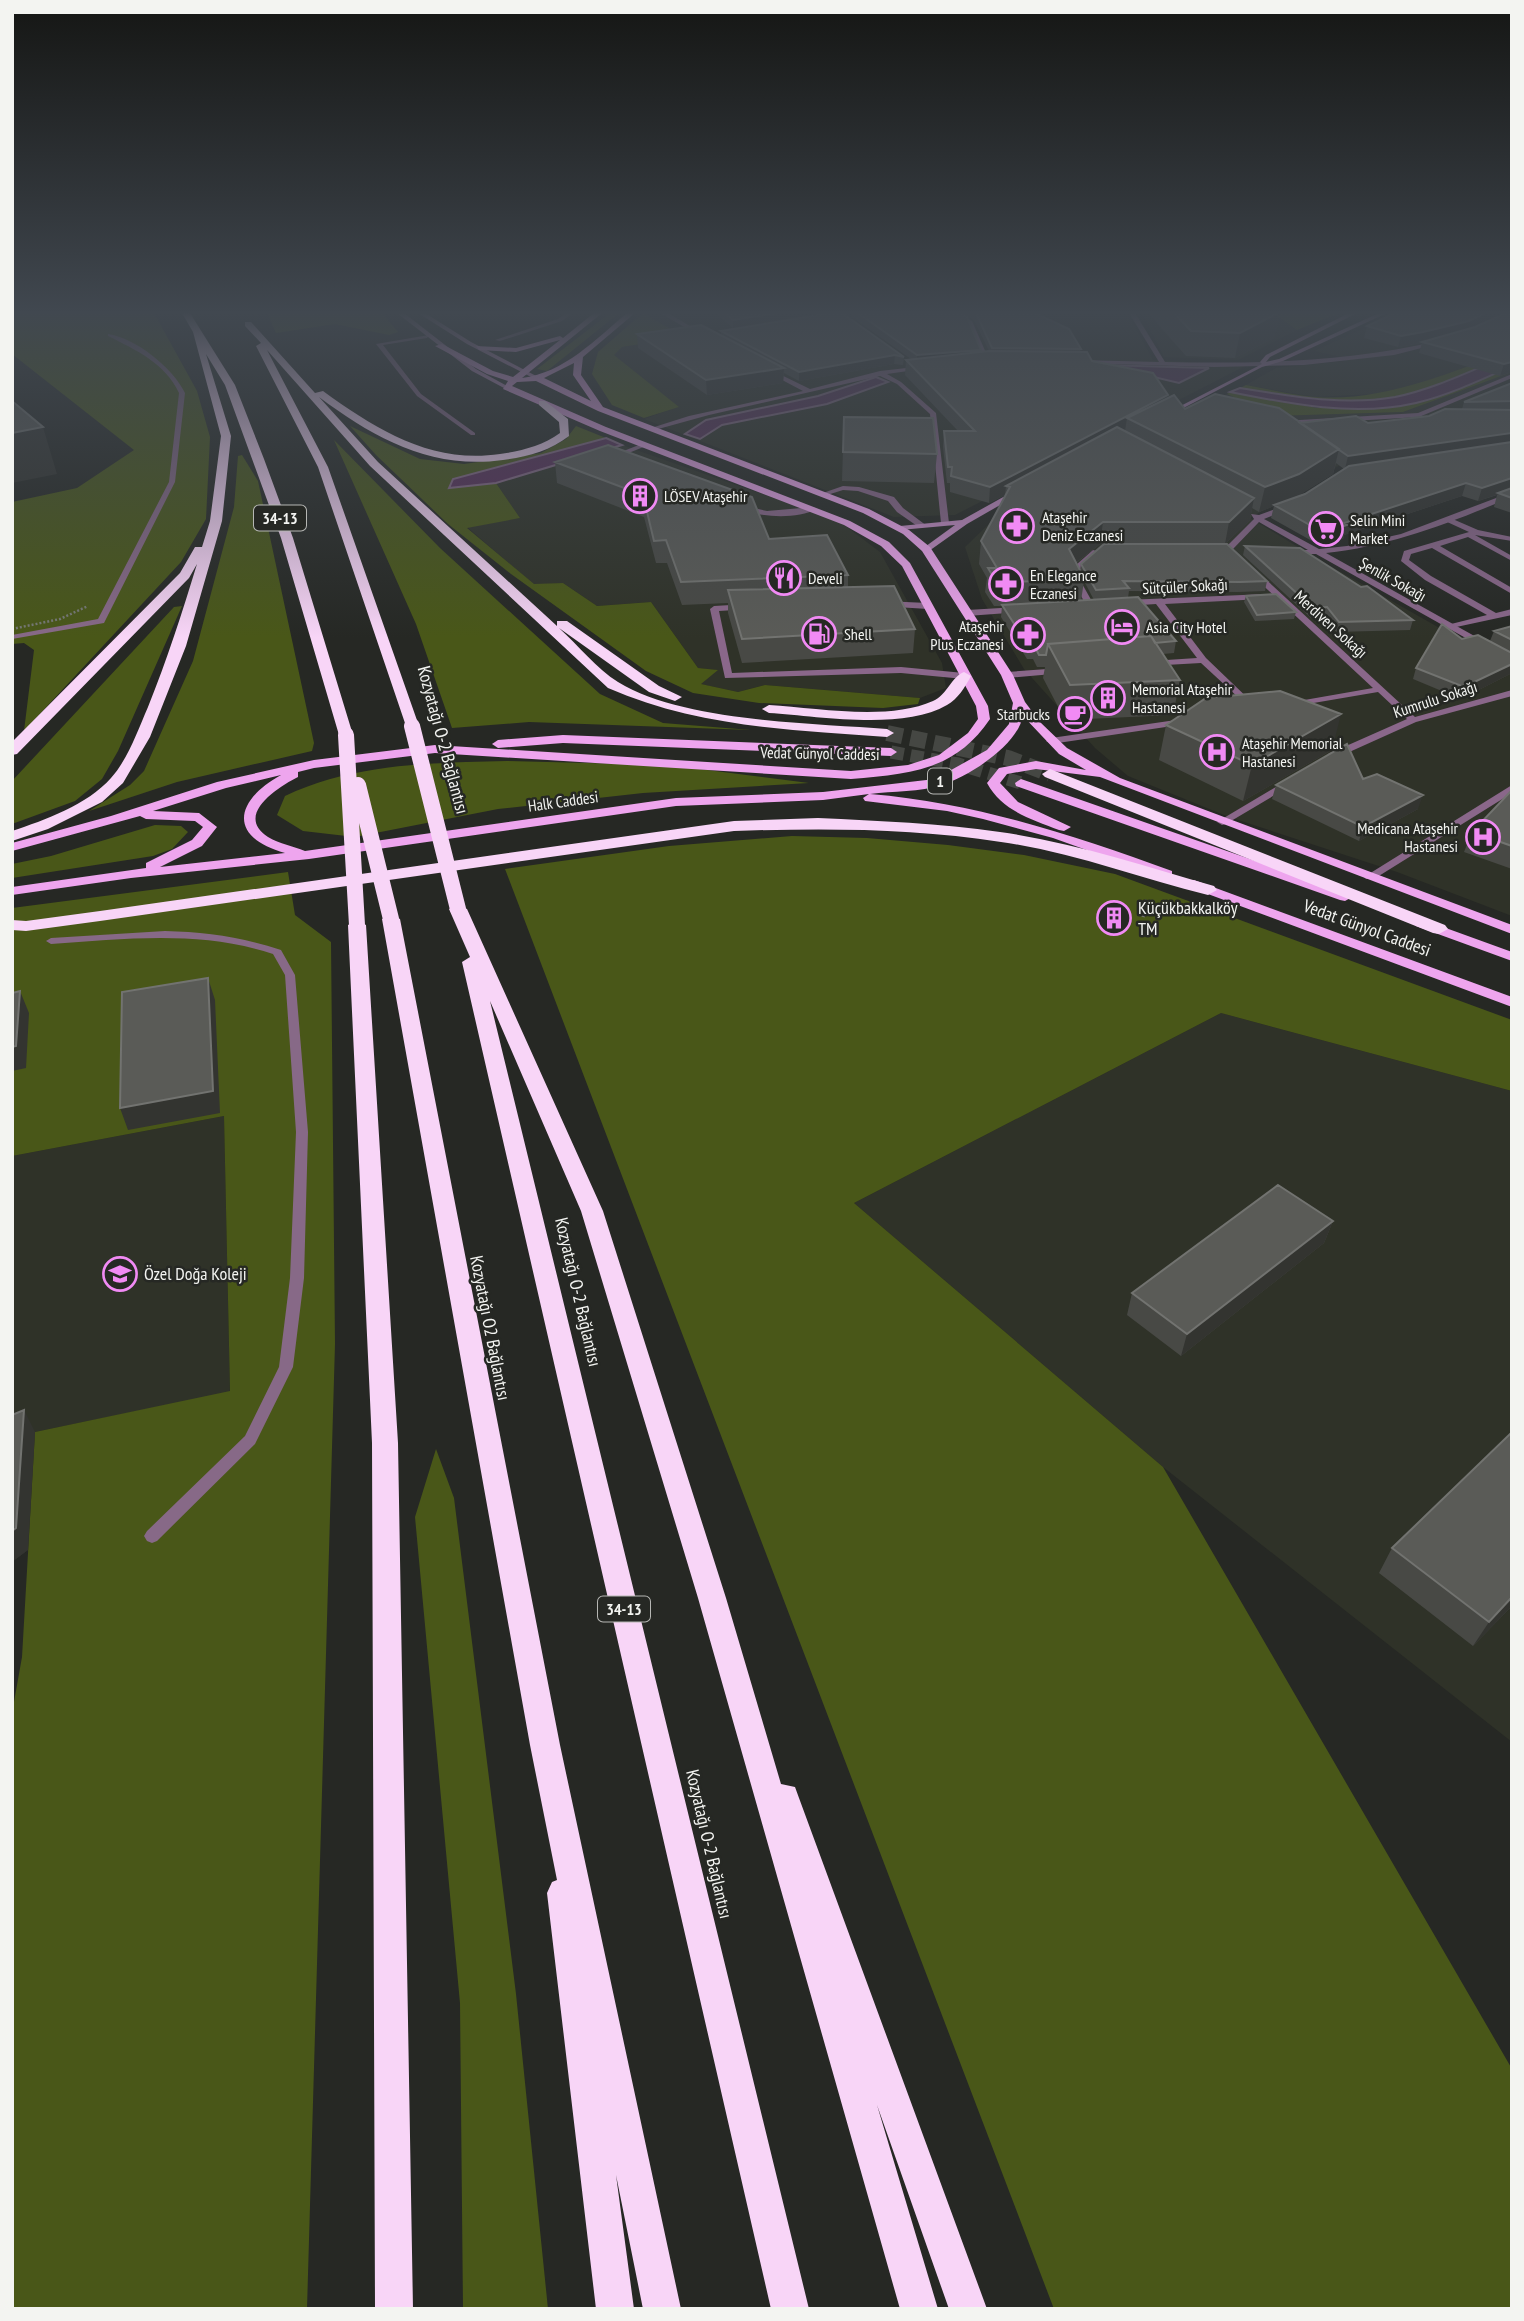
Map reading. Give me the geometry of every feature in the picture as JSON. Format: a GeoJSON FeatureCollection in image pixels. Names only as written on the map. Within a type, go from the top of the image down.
{"type":"FeatureCollection","features":[{"type":"Feature","properties":{"kind":"highway"},"geometry":{"type":"LineString","coordinates":[[12,836],[42,826],[96,799],[118,780],[143,737],[179,646],[216,521],[226,436],[222,421]]}},
{"type":"Feature","properties":{"kind":"highway","name":"34-13"},"geometry":{"type":"LineString","coordinates":[[244,421],[287,538],[323,666],[346,735]]}},
{"type":"Feature","properties":{"kind":"highway","name":"Kozyatağı O-2 Bağlantısı"},"geometry":{"type":"LineString","coordinates":[[299,421],[323,467],[412,726],[458,909],[790,2309]]}},
{"type":"Feature","properties":{"kind":"highway"},"geometry":{"type":"LineString","coordinates":[[334,421],[374,464],[493,572],[592,669],[613,685],[633,696],[691,713],[887,733]]}},
{"type":"Feature","properties":{"kind":"highway"},"geometry":{"type":"LineString","coordinates":[[362,421],[400,444],[425,454],[455,459],[500,458],[556,442],[565,434],[564,421]]}},
{"type":"Feature","properties":{"kind":"highway"},"geometry":{"type":"LineString","coordinates":[[12,751],[185,575],[216,521]]}},
{"type":"Feature","properties":{"kind":"highway"},"geometry":{"type":"LineString","coordinates":[[493,572],[605,656],[654,689],[685,699],[754,709],[886,714],[939,704],[956,691],[964,676]]}},
{"type":"Feature","properties":{"kind":"highway"},"geometry":{"type":"LineString","coordinates":[[346,735],[385,1443],[394,2309]]}},
{"type":"Feature","properties":{"kind":"highway","name":"Kozyatağı O2 Bağlantısı"},"geometry":{"type":"LineString","coordinates":[[346,735],[391,919],[545,1745]]}},
{"type":"Feature","properties":{"kind":"highway"},"geometry":{"type":"LineString","coordinates":[[1050,774],[1439,929]]}},
{"type":"Feature","properties":{"kind":"highway"},"geometry":{"type":"LineString","coordinates":[[12,925],[26,926],[100,916],[733,826],[818,823],[904,827],[1002,837],[1093,856],[1208,890]]}},
{"type":"Feature","properties":{"kind":"highway"},"geometry":{"type":"LineString","coordinates":[[458,909],[592,1211],[712,1598],[919,2309]]}},
{"type":"Feature","properties":{"kind":"highway"},"geometry":{"type":"LineString","coordinates":[[712,1598],[968,2309]]}},
{"type":"Feature","properties":{"kind":"highway"},"geometry":{"type":"LineString","coordinates":[[545,1745],[615,2309]]}},
{"type":"Feature","properties":{"kind":"highway","name":"34-13"},"geometry":{"type":"LineString","coordinates":[[545,1745],[663,2309]]}},
{"type":"Feature","properties":{"kind":"main road","name":"Vedat Günyol Caddesi"},"geometry":{"type":"LineString","coordinates":[[314,764],[435,749],[851,775],[908,770],[945,757],[965,746],[978,732],[985,719],[982,706],[901,558],[885,544],[813,509],[588,421]]}},
{"type":"Feature","properties":{"kind":"main road"},"geometry":{"type":"LineString","coordinates":[[632,421],[824,494],[900,528],[926,549],[1007,675],[1018,703],[1063,751],[1115,780],[1512,930]]}},
{"type":"Feature","properties":{"kind":"main road","name":"1"},"geometry":{"type":"LineString","coordinates":[[823,796],[938,782],[991,753],[1015,725],[1018,703]]}},
{"type":"Feature","properties":{"kind":"main road"},"geometry":{"type":"LineString","coordinates":[[435,749],[563,739],[891,752]]}},
{"type":"Feature","properties":{"kind":"main road"},"geometry":{"type":"LineString","coordinates":[[12,848],[116,819],[222,785],[314,764]]}},
{"type":"Feature","properties":{"kind":"main road"},"geometry":{"type":"LineString","coordinates":[[309,855],[284,850],[264,842],[251,831],[247,815],[253,802],[283,778],[314,764]]}},
{"type":"Feature","properties":{"kind":"main road"},"geometry":{"type":"LineString","coordinates":[[1115,780],[1035,765],[1003,771],[993,783],[996,793],[1013,805],[1208,890]]}},
{"type":"Feature","properties":{"kind":"main road"},"geometry":{"type":"LineString","coordinates":[[1021,783],[1512,957]]}},
{"type":"Feature","properties":{"kind":"main road"},"geometry":{"type":"LineString","coordinates":[[823,796],[892,799],[999,817],[1080,841],[1208,890]]}},
{"type":"Feature","properties":{"kind":"main road","name":"Halk Caddesi"},"geometry":{"type":"LineString","coordinates":[[131,874],[309,855],[676,802],[823,796]]}},
{"type":"Feature","properties":{"kind":"main road"},"geometry":{"type":"LineString","coordinates":[[12,891],[131,874],[165,861],[197,843],[210,827],[198,817],[171,814],[116,819]]}},
{"type":"Feature","properties":{"kind":"main road","name":"Vedat Günyol Caddesi"},"geometry":{"type":"LineString","coordinates":[[1208,890],[1512,1002]]}},
{"type":"Feature","properties":{"kind":"street"},"geometry":{"type":"LineString","coordinates":[[455,421],[473,434]]}},
{"type":"Feature","properties":{"kind":"street"},"geometry":{"type":"LineString","coordinates":[[651,429],[674,421]]}},
{"type":"Feature","properties":{"kind":"street"},"geometry":{"type":"LineString","coordinates":[[934,421],[945,523]]}},
{"type":"Feature","properties":{"kind":"street"},"geometry":{"type":"LineString","coordinates":[[1280,430],[1271,424],[1315,421]]}},
{"type":"Feature","properties":{"kind":"street"},"geometry":{"type":"LineString","coordinates":[[632,465],[620,460],[623,453],[644,444]]}},
{"type":"Feature","properties":{"kind":"street"},"geometry":{"type":"LineString","coordinates":[[824,494],[843,488],[859,489],[891,499],[900,510],[923,526]]}},
{"type":"Feature","properties":{"kind":"street"},"geometry":{"type":"LineString","coordinates":[[926,549],[964,522],[1028,488]]}},
{"type":"Feature","properties":{"kind":"street"},"geometry":{"type":"LineString","coordinates":[[1280,552],[1318,553],[1396,537],[1512,495]]}},
{"type":"Feature","properties":{"kind":"street"},"geometry":{"type":"LineString","coordinates":[[727,503],[751,512],[772,514],[813,509]]}},
{"type":"Feature","properties":{"kind":"street"},"geometry":{"type":"LineString","coordinates":[[1228,549],[1259,518],[1297,503]]}},
{"type":"Feature","properties":{"kind":"street","name":"Şenlik Sokağı"},"geometry":{"type":"LineString","coordinates":[[1247,512],[1512,661]]}},
{"type":"Feature","properties":{"kind":"street"},"geometry":{"type":"LineString","coordinates":[[1448,519],[1512,559]]}},
{"type":"Feature","properties":{"kind":"street"},"geometry":{"type":"LineString","coordinates":[[900,528],[964,522]]}},
{"type":"Feature","properties":{"kind":"street"},"geometry":{"type":"LineString","coordinates":[[1493,615],[1428,578],[1405,561],[1407,553],[1472,533],[1512,539]]}},
{"type":"Feature","properties":{"kind":"street"},"geometry":{"type":"LineString","coordinates":[[1433,545],[1512,592]]}},
{"type":"Feature","properties":{"kind":"street"},"geometry":{"type":"LineString","coordinates":[[1090,605],[1072,572],[1100,549]]}},
{"type":"Feature","properties":{"kind":"street"},"geometry":{"type":"LineString","coordinates":[[1216,549],[1241,550]]}},
{"type":"Feature","properties":{"kind":"street","name":"Merdiven Sokağı"},"geometry":{"type":"LineString","coordinates":[[1228,549],[1413,720]]}},
{"type":"Feature","properties":{"kind":"street","name":"Sütçüler Sokağı"},"geometry":{"type":"LineString","coordinates":[[1117,604],[1279,595]]}},
{"type":"Feature","properties":{"kind":"street"},"geometry":{"type":"LineString","coordinates":[[1158,602],[1203,660],[1257,711]]}},
{"type":"Feature","properties":{"kind":"street"},"geometry":{"type":"LineString","coordinates":[[872,603],[928,606]]}},
{"type":"Feature","properties":{"kind":"street"},"geometry":{"type":"LineString","coordinates":[[1076,606],[1104,605]]}},
{"type":"Feature","properties":{"kind":"street"},"geometry":{"type":"LineString","coordinates":[[755,607],[714,609],[728,676],[901,670],[964,676]]}},
{"type":"Feature","properties":{"kind":"street"},"geometry":{"type":"LineString","coordinates":[[967,613],[1022,609]]}},
{"type":"Feature","properties":{"kind":"street"},"geometry":{"type":"LineString","coordinates":[[1450,627],[1512,612]]}},
{"type":"Feature","properties":{"kind":"street"},"geometry":{"type":"LineString","coordinates":[[1138,665],[1203,660]]}},
{"type":"Feature","properties":{"kind":"street"},"geometry":{"type":"LineString","coordinates":[[1007,675],[1072,670]]}},
{"type":"Feature","properties":{"kind":"street"},"geometry":{"type":"LineString","coordinates":[[1282,707],[1381,689]]}},
{"type":"Feature","properties":{"kind":"street","name":"Kumrulu Sokağı"},"geometry":{"type":"LineString","coordinates":[[1317,765],[1413,720],[1512,692]]}},
{"type":"Feature","properties":{"kind":"street"},"geometry":{"type":"LineString","coordinates":[[1243,713],[1269,709]]}},
{"type":"Feature","properties":{"kind":"street"},"geometry":{"type":"LineString","coordinates":[[1051,741],[1188,721]]}},
{"type":"Feature","properties":{"kind":"street"},"geometry":{"type":"LineString","coordinates":[[1222,822],[1306,772]]}},
{"type":"Feature","properties":{"kind":"street"},"geometry":{"type":"LineString","coordinates":[[1370,877],[1512,788]]}},
{"type":"Feature","properties":{"kind":"path"},"geometry":{"type":"LineString","coordinates":[[12,629],[60,618],[88,606]]}},
{"type":"Feature","properties":{"kind":"shaded area"},"geometry":{"type":"Polygon","coordinates":[[[650,421],[1137,421],[955,515],[894,517],[650,421]]]}},
{"type":"Feature","properties":{"kind":"shaded area"},"geometry":{"type":"Polygon","coordinates":[[[704,421],[740,421],[722,425],[700,439],[685,434],[704,421]]]}},
{"type":"Feature","properties":{"kind":"shaded area"},"geometry":{"type":"Polygon","coordinates":[[[1176,421],[1512,421],[1512,446],[1340,465],[1250,518],[1512,669],[1512,916],[1397,872],[1229,817],[1128,776],[1095,748],[1024,669],[982,599],[965,547],[993,520],[1176,421]]]}},
{"type":"Feature","properties":{"kind":"shaded area"},"geometry":{"type":"Polygon","coordinates":[[[606,438],[622,445],[496,483],[449,488],[453,479],[606,438]]]}},
{"type":"Feature","properties":{"kind":"shaded area"},"geometry":{"type":"Polygon","coordinates":[[[622,445],[839,521],[880,552],[942,663],[946,688],[920,698],[765,685],[738,692],[700,684],[717,670],[698,668],[651,602],[597,606],[563,583],[534,585],[467,527],[520,518],[496,483],[622,445]]]}},
{"type":"Feature","properties":{"kind":"shaded area"},"geometry":{"type":"Polygon","coordinates":[[[1221,1013],[1512,1091],[1512,1742],[1163,1467],[854,1203],[1221,1013]]]}},
{"type":"Feature","properties":{"kind":"shaded area","name":"Özel Doğa Koleji"},"geometry":{"type":"Polygon","coordinates":[[[224,1116],[230,1392],[35,1432],[28,1550],[12,1562],[12,1156],[224,1116]]]}},
{"type":"Feature","properties":{"kind":"green space"},"geometry":{"type":"Polygon","coordinates":[[[98,421],[206,421],[210,437],[206,519],[181,562],[24,731],[34,650],[24,643],[12,644],[12,502],[77,488],[134,450],[98,421]]]}},
{"type":"Feature","properties":{"kind":"green space"},"geometry":{"type":"Polygon","coordinates":[[[350,426],[420,459],[464,464],[541,453],[566,439],[576,426],[606,438],[453,479],[450,488],[496,483],[520,518],[467,528],[534,584],[563,583],[597,606],[651,602],[698,668],[718,670],[701,684],[738,692],[765,685],[920,698],[918,704],[883,708],[759,703],[693,693],[646,671],[511,574],[448,524],[376,455],[350,426]]]}},
{"type":"Feature","properties":{"kind":"green space"},"geometry":{"type":"Polygon","coordinates":[[[334,440],[440,548],[600,694],[663,723],[751,730],[529,722],[452,728],[416,624],[334,440]]]}},
{"type":"Feature","properties":{"kind":"green space"},"geometry":{"type":"Polygon","coordinates":[[[242,455],[258,481],[314,743],[312,751],[177,782],[89,811],[130,785],[144,771],[193,661],[234,507],[238,456],[242,455]]]}},
{"type":"Feature","properties":{"kind":"green space"},"geometry":{"type":"Polygon","coordinates":[[[182,606],[118,751],[102,779],[75,801],[12,824],[12,781],[174,607],[182,606]]]}},
{"type":"Feature","properties":{"kind":"green space"},"geometry":{"type":"Polygon","coordinates":[[[507,761],[668,765],[809,783],[643,793],[498,809],[355,837],[303,831],[277,815],[285,796],[339,777],[422,764],[507,761]]]}},
{"type":"Feature","properties":{"kind":"green space"},"geometry":{"type":"Polygon","coordinates":[[[155,825],[181,826],[188,832],[172,849],[153,856],[12,878],[12,864],[51,856],[155,825]]]}},
{"type":"Feature","properties":{"kind":"green space"},"geometry":{"type":"Polygon","coordinates":[[[792,836],[867,838],[948,845],[1024,855],[1115,874],[1512,1020],[1512,1091],[1221,1013],[854,1203],[1163,1467],[1512,2069],[1512,2309],[1054,2309],[505,869],[669,846],[792,836]]]}},
{"type":"Feature","properties":{"kind":"green space"},"geometry":{"type":"Polygon","coordinates":[[[288,872],[295,915],[331,942],[335,1344],[307,2309],[12,2309],[12,1713],[22,1657],[35,1432],[230,1391],[224,1116],[12,1156],[12,908],[288,872]]]}},
{"type":"Feature","properties":{"kind":"green space"},"geometry":{"type":"Polygon","coordinates":[[[436,1449],[454,1498],[516,1994],[548,2309],[463,2309],[460,2003],[415,1517],[436,1449]]]}},
{"type":"Feature","properties":{"kind":"building"},"geometry":{"type":"Polygon","coordinates":[[[12,421],[36,421],[43,427],[12,433],[12,421]]]}},
{"type":"Feature","properties":{"kind":"building"},"geometry":{"type":"Polygon","coordinates":[[[844,421],[933,421],[937,454],[843,452],[844,421]]]}},
{"type":"Feature","properties":{"kind":"building"},"geometry":{"type":"Polygon","coordinates":[[[966,421],[1117,421],[990,487],[951,476],[952,467],[948,467],[944,431],[975,431],[966,421]]]}},
{"type":"Feature","properties":{"kind":"building"},"geometry":{"type":"Polygon","coordinates":[[[1134,421],[1298,421],[1339,449],[1299,474],[1265,487],[1134,421]]]}},
{"type":"Feature","properties":{"kind":"building"},"geometry":{"type":"Polygon","coordinates":[[[1512,421],[1512,433],[1348,456],[1300,423],[1512,421]]]}},
{"type":"Feature","properties":{"kind":"building"},"geometry":{"type":"Polygon","coordinates":[[[1117,427],[1254,498],[1229,522],[1103,522],[1069,549],[1084,578],[997,583],[988,568],[997,568],[981,541],[1010,487],[1006,486],[1117,427]]]}},
{"type":"Feature","properties":{"kind":"building"},"geometry":{"type":"Polygon","coordinates":[[[1512,442],[1512,478],[1482,488],[1466,483],[1344,523],[1347,525],[1324,533],[1274,505],[1305,494],[1349,466],[1512,442]]]}},
{"type":"Feature","properties":{"kind":"building"},"geometry":{"type":"Polygon","coordinates":[[[608,445],[752,497],[769,539],[827,535],[848,575],[681,582],[666,540],[654,541],[643,495],[555,462],[608,445]]]}},
{"type":"Feature","properties":{"kind":"building"},"geometry":{"type":"Polygon","coordinates":[[[1512,488],[1512,498],[1498,493],[1512,488]]]}},
{"type":"Feature","properties":{"kind":"building"},"geometry":{"type":"Polygon","coordinates":[[[1104,544],[1227,544],[1267,581],[1123,581],[1129,588],[1096,590],[1081,564],[1104,544]]]}},
{"type":"Feature","properties":{"kind":"building"},"geometry":{"type":"Polygon","coordinates":[[[1245,546],[1300,548],[1361,587],[1367,586],[1413,620],[1339,622],[1327,607],[1313,608],[1245,546]]]}},
{"type":"Feature","properties":{"kind":"building"},"geometry":{"type":"Polygon","coordinates":[[[894,586],[915,629],[742,639],[728,590],[894,586]]]}},
{"type":"Feature","properties":{"kind":"building"},"geometry":{"type":"Polygon","coordinates":[[[1276,594],[1296,612],[1257,615],[1246,596],[1276,594]]]}},
{"type":"Feature","properties":{"kind":"building"},"geometry":{"type":"Polygon","coordinates":[[[1138,597],[1176,641],[1155,643],[1151,636],[1048,644],[1046,655],[1039,655],[1035,647],[1029,647],[1002,605],[1138,597]]]}},
{"type":"Feature","properties":{"kind":"building"},"geometry":{"type":"Polygon","coordinates":[[[1442,624],[1462,639],[1478,635],[1512,653],[1512,664],[1464,687],[1416,668],[1442,624]]]}},
{"type":"Feature","properties":{"kind":"building"},"geometry":{"type":"Polygon","coordinates":[[[1512,626],[1512,640],[1494,631],[1512,626]]]}},
{"type":"Feature","properties":{"kind":"building"},"geometry":{"type":"Polygon","coordinates":[[[1151,636],[1180,680],[1070,685],[1048,644],[1151,636]]]}},
{"type":"Feature","properties":{"kind":"building"},"geometry":{"type":"Polygon","coordinates":[[[1280,691],[1341,714],[1252,765],[1166,725],[1206,698],[1280,691]]]}},
{"type":"Feature","properties":{"kind":"building"},"geometry":{"type":"Polygon","coordinates":[[[1347,744],[1363,779],[1377,774],[1423,795],[1363,827],[1276,785],[1347,744]]]}},
{"type":"Feature","properties":{"kind":"building"},"geometry":{"type":"Polygon","coordinates":[[[1512,790],[1512,846],[1472,832],[1512,790]]]}},
{"type":"Feature","properties":{"kind":"building"},"geometry":{"type":"Polygon","coordinates":[[[208,978],[213,1091],[120,1108],[122,992],[208,978]]]}},
{"type":"Feature","properties":{"kind":"building"},"geometry":{"type":"Polygon","coordinates":[[[20,991],[16,1046],[12,1047],[12,993],[20,991]]]}},
{"type":"Feature","properties":{"kind":"building"},"geometry":{"type":"Polygon","coordinates":[[[1278,1185],[1333,1221],[1187,1334],[1132,1293],[1278,1185]]]}},
{"type":"Feature","properties":{"kind":"building"},"geometry":{"type":"Polygon","coordinates":[[[24,1410],[16,1528],[12,1531],[12,1415],[24,1410]]]}},
{"type":"Feature","properties":{"kind":"building"},"geometry":{"type":"Polygon","coordinates":[[[1512,1432],[1512,1597],[1489,1622],[1392,1548],[1512,1432]]]}},
{"type":"Feature","properties":{"kind":"waterway"},"geometry":{"type":"LineString","coordinates":[[12,637],[101,621],[172,482],[179,421]]}},
{"type":"Feature","properties":{"kind":"waterway"},"geometry":{"type":"LineString","coordinates":[[51,941],[165,934],[223,938],[277,952],[290,975],[302,1132],[297,1278],[286,1367],[250,1440],[152,1536]]}},
{"type":"Feature","properties":{"kind":"tunnel"},"geometry":{"type":"LineString","coordinates":[[887,733],[1008,758],[1050,774]]}},
{"type":"Feature","properties":{"kind":"tunnel"},"geometry":{"type":"LineString","coordinates":[[891,752],[958,764],[1021,783]]}},
{"type":"Feature","properties":{"kind":"place","name":"LÖSEV Ataşehir"},"geometry":{"type":"Point","coordinates":[640,496]}},
{"type":"Feature","properties":{"kind":"place","name":"Ataşehir Deniz Eczanesi"},"geometry":{"type":"Point","coordinates":[1017,526]}},
{"type":"Feature","properties":{"kind":"place","name":"Selin Mini Market"},"geometry":{"type":"Point","coordinates":[1326,529]}},
{"type":"Feature","properties":{"kind":"place","name":"Develi"},"geometry":{"type":"Point","coordinates":[784,578]}},
{"type":"Feature","properties":{"kind":"place","name":"En Elegance Eczanesi"},"geometry":{"type":"Point","coordinates":[1006,584]}},
{"type":"Feature","properties":{"kind":"place","name":"Asia City Hotel"},"geometry":{"type":"Point","coordinates":[1122,627]}},
{"type":"Feature","properties":{"kind":"place","name":"Shell"},"geometry":{"type":"Point","coordinates":[819,634]}},
{"type":"Feature","properties":{"kind":"place","name":"Ataşehir Plus Eczanesi"},"geometry":{"type":"Point","coordinates":[1028,635]}},
{"type":"Feature","properties":{"kind":"place","name":"Memorial Ataşehir Hastanesi"},"geometry":{"type":"Point","coordinates":[1108,698]}},
{"type":"Feature","properties":{"kind":"place","name":"Starbucks"},"geometry":{"type":"Point","coordinates":[1075,714]}},
{"type":"Feature","properties":{"kind":"place","name":"Ataşehir Memorial Hastanesi"},"geometry":{"type":"Point","coordinates":[1217,752]}},
{"type":"Feature","properties":{"kind":"place","name":"Medicana Ataşehir Hastanesi"},"geometry":{"type":"Point","coordinates":[1483,837]}},
{"type":"Feature","properties":{"kind":"place","name":"Küçükbakkalköy TM"},"geometry":{"type":"Point","coordinates":[1114,918]}},
{"type":"Feature","properties":{"kind":"place","name":"Özel Doğa Koleji"},"geometry":{"type":"Point","coordinates":[120,1274]}}]}
